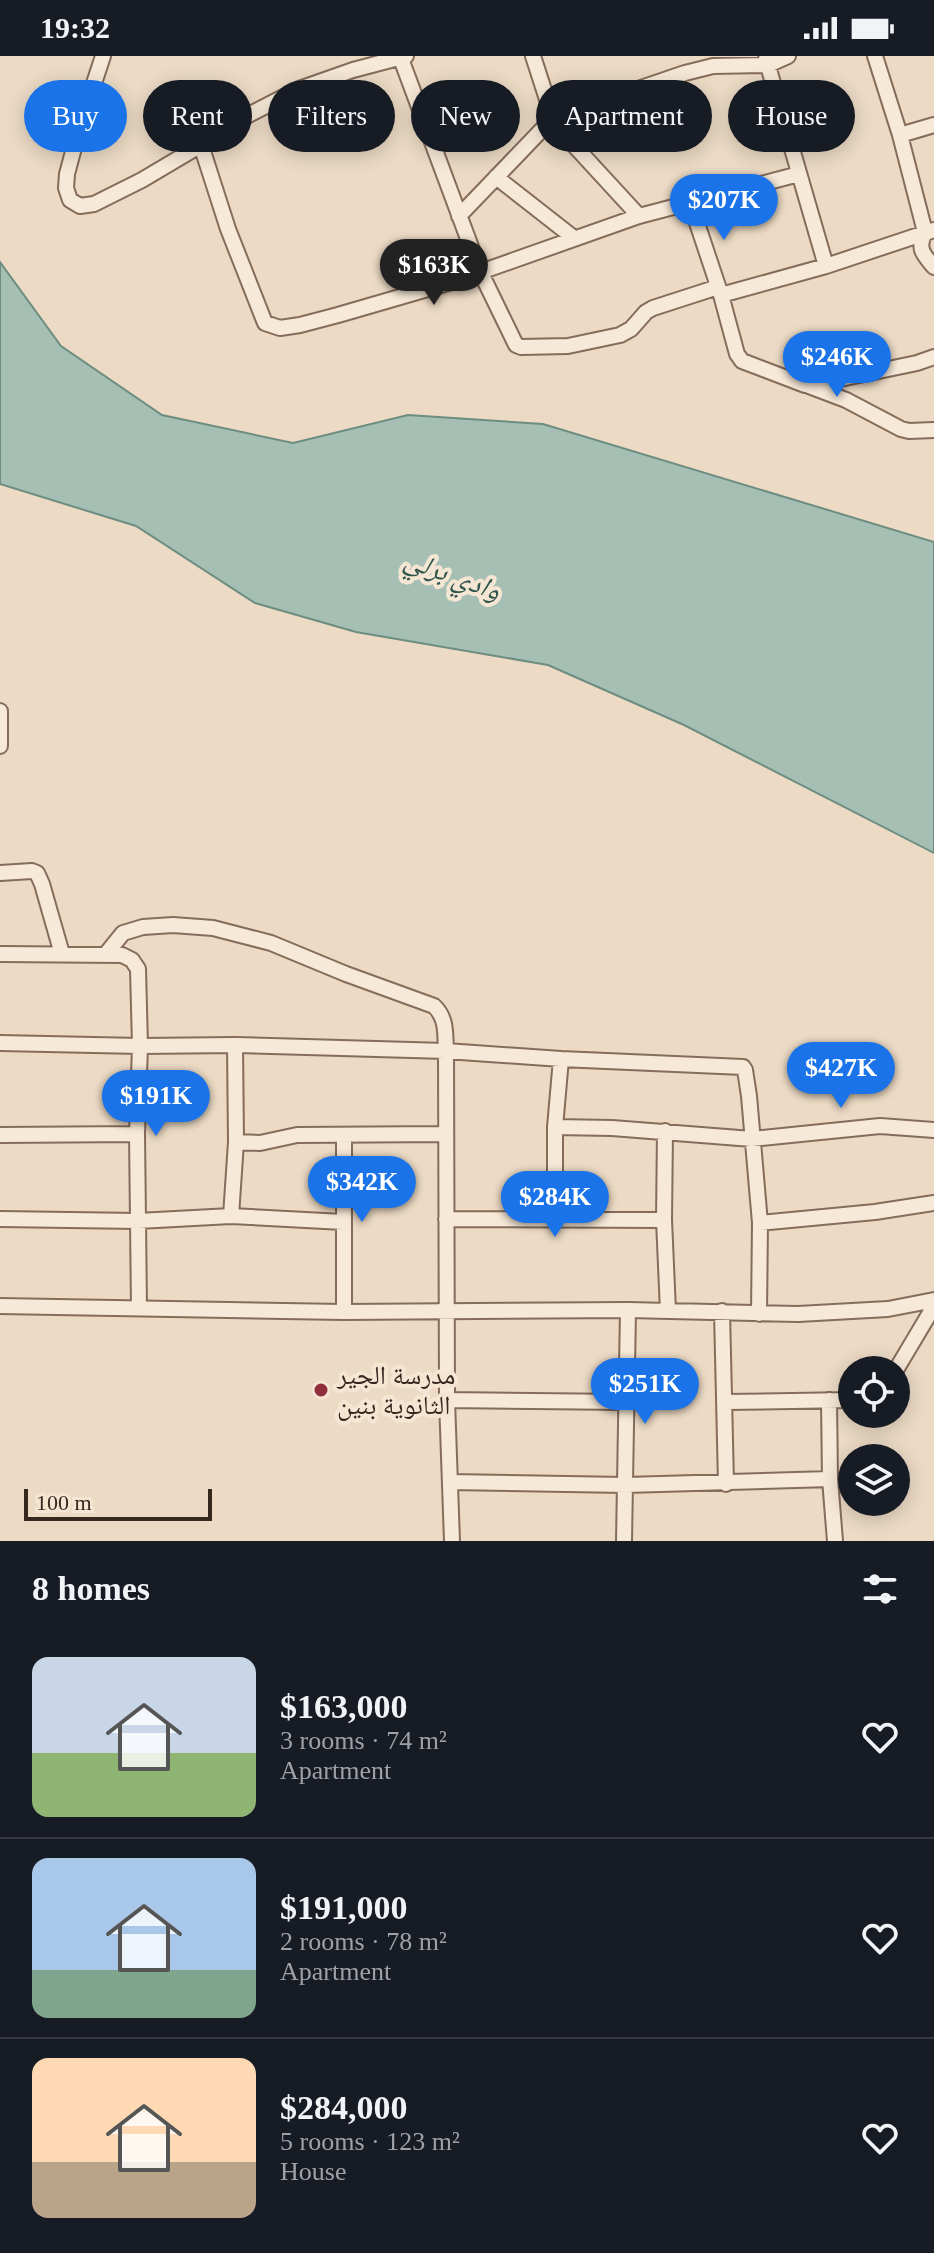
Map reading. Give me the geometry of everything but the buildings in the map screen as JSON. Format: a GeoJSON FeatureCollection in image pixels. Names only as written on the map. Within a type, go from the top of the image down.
{"type":"FeatureCollection","features":[{"type":"Feature","properties":{"kind":"street"},"geometry":{"type":"LineString","coordinates":[[103,56],[67,174],[66,188],[70,200],[80,206],[94,204],[189,152]]}},
{"type":"Feature","properties":{"kind":"street"},"geometry":{"type":"LineString","coordinates":[[533,56],[541,80]]}},
{"type":"Feature","properties":{"kind":"street"},"geometry":{"type":"LineString","coordinates":[[664,80],[713,66],[788,56]]}},
{"type":"Feature","properties":{"kind":"street"},"geometry":{"type":"LineString","coordinates":[[875,56],[930,231]]}},
{"type":"Feature","properties":{"kind":"street"},"geometry":{"type":"LineString","coordinates":[[252,113],[299,89],[403,57],[480,271],[516,345],[521,347],[568,346],[620,335],[653,308],[826,266],[930,231]]}},
{"type":"Feature","properties":{"kind":"street"},"geometry":{"type":"LineString","coordinates":[[766,60],[826,266]]}},
{"type":"Feature","properties":{"kind":"street"},"geometry":{"type":"LineString","coordinates":[[900,135],[934,125]]}},
{"type":"Feature","properties":{"kind":"street"},"geometry":{"type":"LineString","coordinates":[[459,216],[536,136]]}},
{"type":"Feature","properties":{"kind":"street"},"geometry":{"type":"LineString","coordinates":[[203,152],[228,229],[265,323],[280,328],[455,281],[639,216],[799,174]]}},
{"type":"Feature","properties":{"kind":"street"},"geometry":{"type":"LineString","coordinates":[[580,152],[639,216]]}},
{"type":"Feature","properties":{"kind":"street"},"geometry":{"type":"LineString","coordinates":[[496,177],[574,238]]}},
{"type":"Feature","properties":{"kind":"street"},"geometry":{"type":"LineString","coordinates":[[690,202],[737,354],[742,361],[846,400],[901,429],[934,430]]}},
{"type":"Feature","properties":{"kind":"street"},"geometry":{"type":"LineString","coordinates":[[930,231],[920,244],[934,267]]}},
{"type":"Feature","properties":{"kind":"street"},"geometry":{"type":"LineString","coordinates":[[805,385],[934,357]]}},
{"type":"Feature","properties":{"kind":"street"},"geometry":{"type":"LineString","coordinates":[[0,711],[0,746]]}},
{"type":"Feature","properties":{"kind":"street"},"geometry":{"type":"LineString","coordinates":[[0,873],[37,873],[62,954]]}},
{"type":"Feature","properties":{"kind":"street"},"geometry":{"type":"LineString","coordinates":[[106,954],[123,933],[143,927],[173,925],[213,928],[271,943],[434,1006],[442,1013],[446,1051],[447,1400],[452,1541]]}},
{"type":"Feature","properties":{"kind":"street"},"geometry":{"type":"LineString","coordinates":[[0,954],[122,955],[132,960],[138,969],[139,1308]]}},
{"type":"Feature","properties":{"kind":"street"},"geometry":{"type":"LineString","coordinates":[[0,1043],[446,1051],[743,1067],[749,1096],[760,1223],[759,1314]]}},
{"type":"Feature","properties":{"kind":"street"},"geometry":{"type":"LineString","coordinates":[[231,1216],[236,1142],[235,1045]]}},
{"type":"Feature","properties":{"kind":"street"},"geometry":{"type":"LineString","coordinates":[[555,1220],[555,1127],[561,1059]]}},
{"type":"Feature","properties":{"kind":"street"},"geometry":{"type":"LineString","coordinates":[[555,1127],[665,1131],[752,1139],[880,1126],[934,1130]]}},
{"type":"Feature","properties":{"kind":"street"},"geometry":{"type":"LineString","coordinates":[[665,1131],[664,1220],[668,1311]]}},
{"type":"Feature","properties":{"kind":"street"},"geometry":{"type":"LineString","coordinates":[[0,1135],[137,1134]]}},
{"type":"Feature","properties":{"kind":"street"},"geometry":{"type":"LineString","coordinates":[[236,1142],[260,1143],[297,1135],[445,1134]]}},
{"type":"Feature","properties":{"kind":"street"},"geometry":{"type":"LineString","coordinates":[[344,1135],[344,1312]]}},
{"type":"Feature","properties":{"kind":"street"},"geometry":{"type":"LineString","coordinates":[[760,1223],[934,1203]]}},
{"type":"Feature","properties":{"kind":"street"},"geometry":{"type":"LineString","coordinates":[[0,1219],[138,1221],[231,1216],[343,1222]]}},
{"type":"Feature","properties":{"kind":"street"},"geometry":{"type":"LineString","coordinates":[[446,1219],[664,1220]]}},
{"type":"Feature","properties":{"kind":"street"},"geometry":{"type":"LineString","coordinates":[[0,1306],[344,1312],[628,1310],[759,1314],[888,1309],[934,1303]]}},
{"type":"Feature","properties":{"kind":"street"},"geometry":{"type":"LineString","coordinates":[[904,1356],[934,1303]]}},
{"type":"Feature","properties":{"kind":"street"},"geometry":{"type":"LineString","coordinates":[[624,1541],[628,1310]]}},
{"type":"Feature","properties":{"kind":"street"},"geometry":{"type":"LineString","coordinates":[[722,1311],[726,1484]]}},
{"type":"Feature","properties":{"kind":"street"},"geometry":{"type":"LineString","coordinates":[[447,1400],[626,1402]]}},
{"type":"Feature","properties":{"kind":"street"},"geometry":{"type":"LineString","coordinates":[[829,1400],[835,1541]]}},
{"type":"Feature","properties":{"kind":"street"},"geometry":{"type":"LineString","coordinates":[[725,1402],[838,1400]]}},
{"type":"Feature","properties":{"kind":"street"},"geometry":{"type":"LineString","coordinates":[[450,1482],[626,1485],[830,1479]]}},
{"type":"Feature","properties":{"kind":"water","name":"وادي برلي"},"geometry":{"type":"Polygon","coordinates":[[[0,262],[61,346],[162,415],[293,443],[408,415],[543,424],[934,542],[934,853],[684,725],[548,665],[356,632],[255,603],[136,526],[0,484],[0,262]]]}},
{"type":"Feature","properties":{"kind":"place","name":"مدرسة الجير الثانوية بنين"},"geometry":{"type":"Point","coordinates":[321,1390]}}]}
